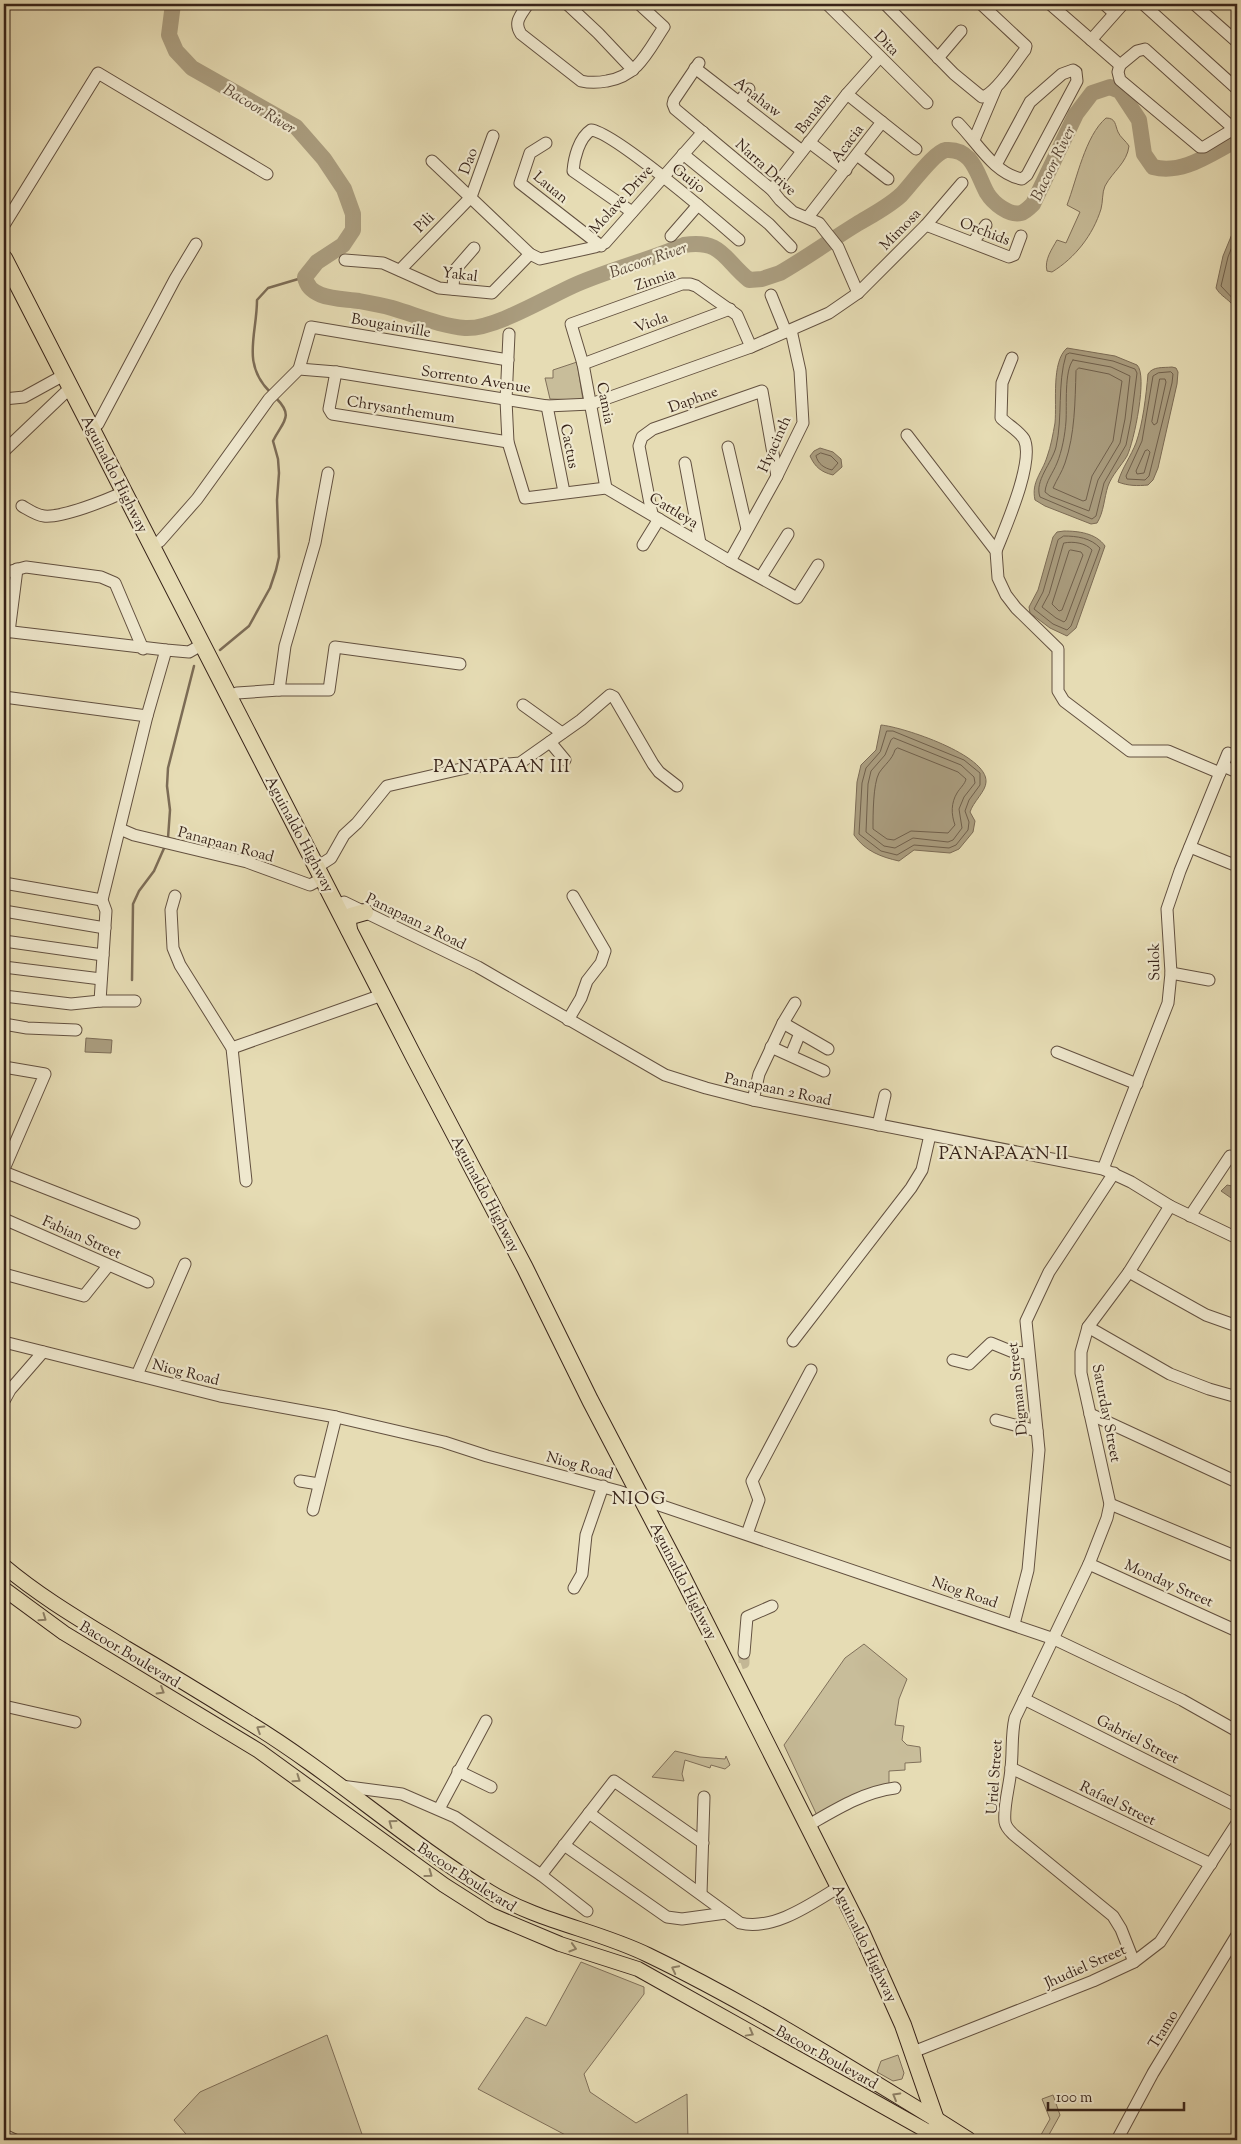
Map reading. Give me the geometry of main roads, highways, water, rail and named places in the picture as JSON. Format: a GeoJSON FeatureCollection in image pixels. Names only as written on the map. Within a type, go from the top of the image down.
{"type":"FeatureCollection","features":[{"type":"Feature","properties":{"kind":"highway","name":"Aguinaldo Highway"},"geometry":{"type":"LineString","coordinates":[[4,258],[228,698],[525,1268],[593,1408],[641,1499],[738,1662],[807,1826],[887,1986],[913,2052],[943,2140]]}},
{"type":"Feature","properties":{"kind":"highway"},"geometry":{"type":"LineString","coordinates":[[349,930],[348,922],[351,916],[365,912]]}},
{"type":"Feature","properties":{"kind":"highway"},"geometry":{"type":"LineString","coordinates":[[938,2122],[968,2140]]}},
{"type":"Feature","properties":{"kind":"main road","name":"Bacoor Boulevard"},"geometry":{"type":"LineString","coordinates":[[4,1566],[32,1590],[266,1732],[491,1893],[520,1908],[560,1924],[634,1949],[718,1991],[938,2122]]}},
{"type":"Feature","properties":{"kind":"main road","name":"Bacoor Boulevard"},"geometry":{"type":"LineString","coordinates":[[4,1589],[64,1633],[259,1751],[444,1885],[491,1915],[560,1944],[632,1967],[943,2140]]}},
{"type":"Feature","properties":{"kind":"main road"},"geometry":{"type":"LineString","coordinates":[[119,1666],[130,1650]]}},
{"type":"Feature","properties":{"kind":"main road"},"geometry":{"type":"LineString","coordinates":[[708,2009],[718,1991]]}},
{"type":"Feature","properties":{"kind":"water"},"geometry":{"type":"Polygon","coordinates":[[[1237,222],[1237,316],[1231,303],[1216,288],[1223,256],[1237,222]]]}},
{"type":"Feature","properties":{"kind":"water"},"geometry":{"type":"Polygon","coordinates":[[[1067,348],[1115,356],[1137,365],[1140,371],[1141,394],[1130,448],[1110,482],[1103,510],[1097,523],[1091,524],[1045,506],[1035,500],[1034,494],[1034,488],[1045,463],[1052,440],[1055,423],[1057,372],[1062,354],[1067,348]]]}},
{"type":"Feature","properties":{"kind":"water"},"geometry":{"type":"Polygon","coordinates":[[[1176,368],[1178,372],[1177,384],[1158,468],[1153,480],[1148,485],[1137,486],[1118,482],[1138,435],[1144,409],[1148,374],[1155,369],[1176,368]]]}},
{"type":"Feature","properties":{"kind":"water"},"geometry":{"type":"Polygon","coordinates":[[[820,448],[833,452],[841,459],[842,467],[833,475],[819,469],[810,456],[820,448]]]}},
{"type":"Feature","properties":{"kind":"water"},"geometry":{"type":"Polygon","coordinates":[[[1057,532],[1081,532],[1092,536],[1105,546],[1076,628],[1067,636],[1050,628],[1030,613],[1029,607],[1038,590],[1053,537],[1057,532]]]}},
{"type":"Feature","properties":{"kind":"water"},"geometry":{"type":"Polygon","coordinates":[[[881,725],[907,731],[942,744],[974,762],[983,772],[986,782],[982,793],[970,812],[975,821],[973,832],[959,849],[950,853],[914,850],[899,861],[886,858],[874,852],[858,841],[854,835],[857,782],[861,765],[876,750],[881,725]]]}},
{"type":"Feature","properties":{"kind":"water"},"geometry":{"type":"Polygon","coordinates":[[[86,1038],[112,1040],[111,1053],[85,1052],[86,1038]]]}},
{"type":"Feature","properties":{"kind":"water"},"geometry":{"type":"Polygon","coordinates":[[[1227,1185],[1237,1187],[1237,1202],[1221,1191],[1227,1185]]]}},
{"type":"Feature","properties":{"kind":"waterway","name":"Bacoor River"},"geometry":{"type":"LineString","coordinates":[[173,4],[169,35],[176,51],[192,68],[296,127],[324,159],[344,189],[353,214],[353,230],[343,245],[317,262],[305,277],[312,290],[326,296],[384,306],[456,327],[477,327],[491,324],[577,284],[684,245],[697,244],[715,248],[749,280],[762,279],[780,273],[891,203],[901,195],[935,156],[946,150],[962,153],[968,158],[977,171],[987,193],[997,205],[1011,213],[1023,212],[1033,204],[1076,114],[1092,93],[1110,87],[1120,91],[1139,120],[1144,154],[1153,167],[1164,169],[1186,165],[1237,140]]}},
{"type":"Feature","properties":{"kind":"waterway"},"geometry":{"type":"LineString","coordinates":[[270,392],[261,381],[253,359],[257,300],[268,288],[305,277]]}},
{"type":"Feature","properties":{"kind":"waterway"},"geometry":{"type":"LineString","coordinates":[[220,650],[249,626],[270,588],[279,557],[277,500],[279,473],[278,459],[273,441],[286,415],[285,410],[276,398]]}},
{"type":"Feature","properties":{"kind":"waterway"},"geometry":{"type":"LineString","coordinates":[[168,838],[170,810],[167,786],[168,768],[194,666]]}},
{"type":"Feature","properties":{"kind":"waterway"},"geometry":{"type":"LineString","coordinates":[[132,980],[133,904],[139,891],[154,871],[165,846]]}},
{"type":"Feature","properties":{"kind":"tunnel"},"geometry":{"type":"LineString","coordinates":[[741,1664],[744,1663],[744,1653]]}},
{"type":"Feature","properties":{"kind":"district","name":"PANAPAAN III"},"geometry":{"type":"Point","coordinates":[502,766]}},
{"type":"Feature","properties":{"kind":"district","name":"PANAPAAN II"},"geometry":{"type":"Point","coordinates":[1004,1153]}},
{"type":"Feature","properties":{"kind":"district","name":"NIOG"},"geometry":{"type":"Point","coordinates":[639,1498]}}]}
